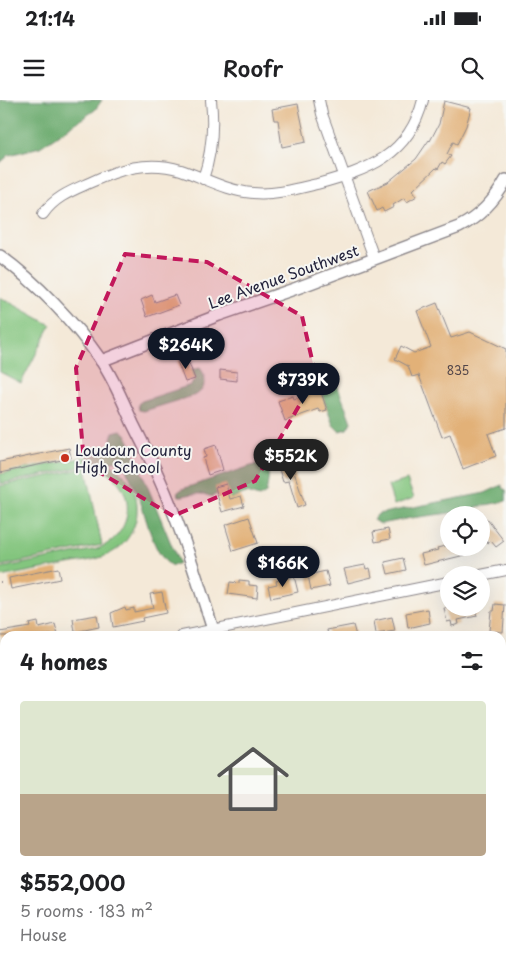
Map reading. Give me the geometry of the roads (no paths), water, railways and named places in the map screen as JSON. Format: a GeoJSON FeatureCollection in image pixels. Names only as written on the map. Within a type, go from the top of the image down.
{"type":"FeatureCollection","features":[{"type":"Feature","properties":{"kind":"street"},"geometry":{"type":"LineString","coordinates":[[202,179],[211,149],[213,131],[211,100]]}},
{"type":"Feature","properties":{"kind":"street"},"geometry":{"type":"LineString","coordinates":[[319,100],[322,114],[374,258]]}},
{"type":"Feature","properties":{"kind":"street"},"geometry":{"type":"LineString","coordinates":[[43,214],[59,196],[121,169],[139,166],[159,166],[180,170],[237,191],[254,193],[292,190],[344,176],[374,164],[403,143],[415,125],[423,100]]}},
{"type":"Feature","properties":{"kind":"street","name":"Lee Avenue Southwest"},"geometry":{"type":"LineString","coordinates":[[102,361],[219,315],[297,288],[448,231],[473,219],[488,205],[506,180]]}},
{"type":"Feature","properties":{"kind":"street"},"geometry":{"type":"LineString","coordinates":[[0,256],[42,292],[82,335],[102,361],[150,458],[175,515],[213,631]]}},
{"type":"Feature","properties":{"kind":"street"},"geometry":{"type":"LineString","coordinates":[[490,574],[506,570]]}},
{"type":"Feature","properties":{"kind":"street"},"geometry":{"type":"LineString","coordinates":[[223,631],[440,584]]}},
{"type":"Feature","properties":{"kind":"place","name":"Loudoun County High School"},"geometry":{"type":"Point","coordinates":[65,458]}}]}
